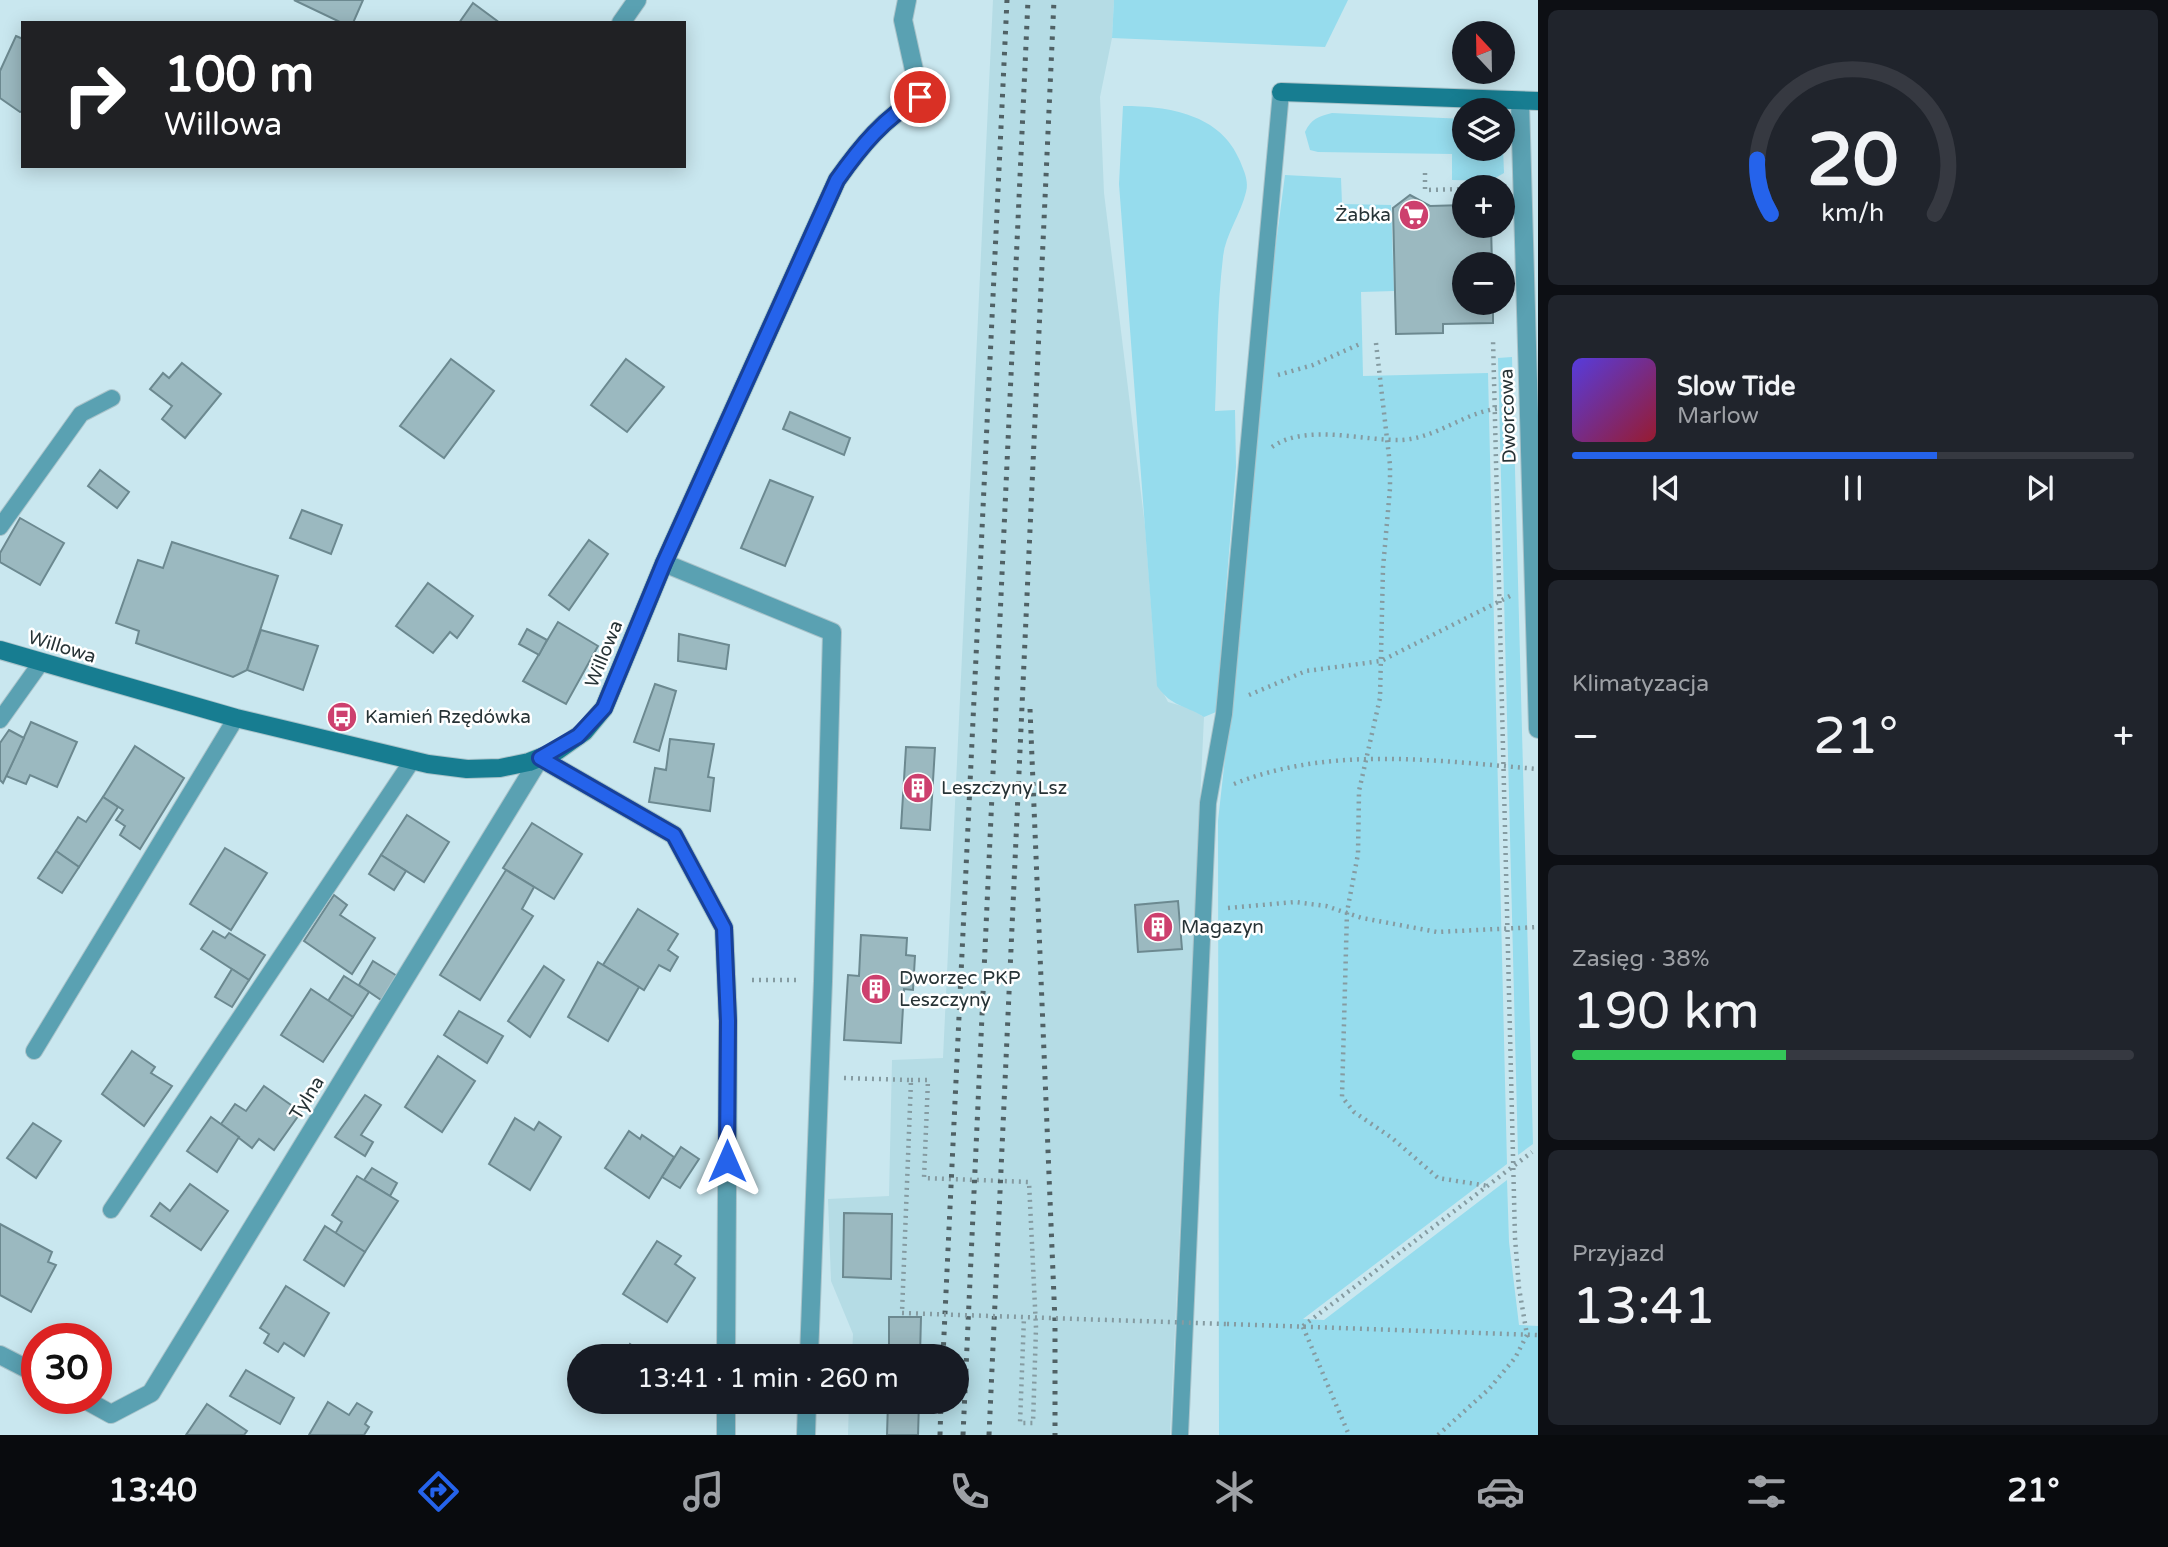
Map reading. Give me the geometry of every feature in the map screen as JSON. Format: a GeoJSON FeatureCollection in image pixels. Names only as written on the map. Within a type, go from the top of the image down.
{"type":"FeatureCollection","features":[{"type":"Feature","properties":{"kind":"street"},"geometry":{"type":"LineString","coordinates":[[622,21],[637,0]]}},
{"type":"Feature","properties":{"kind":"street","name":"Willowa"},"geometry":{"type":"LineString","coordinates":[[0,650],[40,664],[236,718],[442,767],[492,769],[540,758],[578,736],[604,708],[664,563],[837,180],[863,143],[897,110],[920,97],[903,20],[907,0]]}},
{"type":"Feature","properties":{"kind":"street"},"geometry":{"type":"LineString","coordinates":[[1281,92],[1529,102]]}},
{"type":"Feature","properties":{"kind":"street","name":"Dworcowa"},"geometry":{"type":"LineString","coordinates":[[1529,102],[1538,730]]}},
{"type":"Feature","properties":{"kind":"street"},"geometry":{"type":"LineString","coordinates":[[664,563],[832,632],[809,1344]]}},
{"type":"Feature","properties":{"kind":"street"},"geometry":{"type":"LineString","coordinates":[[540,758],[674,835],[724,928],[726,1344]]}},
{"type":"Feature","properties":{"kind":"street","name":"Tylna"},"geometry":{"type":"LineString","coordinates":[[112,1413],[151,1393],[540,758]]}},
{"type":"Feature","properties":{"kind":"street"},"geometry":{"type":"LineString","coordinates":[[0,1355],[21,1366]]}},
{"type":"Feature","properties":{"kind":"street"},"geometry":{"type":"LineString","coordinates":[[726,1414],[726,1435]]}},
{"type":"Feature","properties":{"kind":"street"},"geometry":{"type":"LineString","coordinates":[[806,1435],[807,1414]]}},
{"type":"Feature","properties":{"kind":"lane"},"geometry":{"type":"LineString","coordinates":[[1180,1435],[1208,803],[1224,715],[1281,92]]}},
{"type":"Feature","properties":{"kind":"lane"},"geometry":{"type":"LineString","coordinates":[[0,527],[81,414],[112,398]]}},
{"type":"Feature","properties":{"kind":"lane"},"geometry":{"type":"LineString","coordinates":[[0,720],[40,664]]}},
{"type":"Feature","properties":{"kind":"lane"},"geometry":{"type":"LineString","coordinates":[[34,1051],[236,718]]}},
{"type":"Feature","properties":{"kind":"lane"},"geometry":{"type":"LineString","coordinates":[[111,1210],[412,761]]}},
{"type":"Feature","properties":{"kind":"path"},"geometry":{"type":"LineString","coordinates":[[1425,173],[1426,190],[1452,189]]}},
{"type":"Feature","properties":{"kind":"path"},"geometry":{"type":"LineString","coordinates":[[1438,1435],[1489,1390],[1515,1358],[1527,1335],[1519,1288],[1513,1167],[1493,339]]}},
{"type":"Feature","properties":{"kind":"path"},"geometry":{"type":"LineString","coordinates":[[1376,342],[1390,477],[1383,568],[1380,698],[1359,791],[1358,854],[1347,912],[1342,1097],[1354,1112],[1392,1138],[1438,1178],[1488,1186]]}},
{"type":"Feature","properties":{"kind":"path"},"geometry":{"type":"LineString","coordinates":[[1253,378],[1313,365],[1362,343]]}},
{"type":"Feature","properties":{"kind":"path"},"geometry":{"type":"LineString","coordinates":[[1244,478],[1259,457],[1278,443],[1337,435],[1401,440],[1440,432],[1474,414],[1494,409],[1534,407]]}},
{"type":"Feature","properties":{"kind":"path"},"geometry":{"type":"LineString","coordinates":[[1224,715],[1246,697],[1306,671],[1381,661],[1499,603],[1536,580]]}},
{"type":"Feature","properties":{"kind":"path"},"geometry":{"type":"LineString","coordinates":[[1208,803],[1230,786],[1254,776],[1313,764],[1365,759],[1418,759],[1538,769]]}},
{"type":"Feature","properties":{"kind":"path"},"geometry":{"type":"LineString","coordinates":[[1203,909],[1295,902],[1437,932],[1538,927]]}},
{"type":"Feature","properties":{"kind":"path"},"geometry":{"type":"LineString","coordinates":[[726,979],[823,981]]}},
{"type":"Feature","properties":{"kind":"path"},"geometry":{"type":"LineString","coordinates":[[841,1066],[843,1078],[928,1080],[924,1178],[1029,1182],[1036,1328],[1033,1423],[1020,1423],[1024,1317]]}},
{"type":"Feature","properties":{"kind":"path"},"geometry":{"type":"LineString","coordinates":[[911,1080],[902,1313],[1538,1335]]}},
{"type":"Feature","properties":{"kind":"path"},"geometry":{"type":"LineString","coordinates":[[1303,1327],[1532,1152]]}},
{"type":"Feature","properties":{"kind":"path"},"geometry":{"type":"LineString","coordinates":[[1303,1327],[1349,1435]]}},
{"type":"Feature","properties":{"kind":"shaded area"},"geometry":{"type":"Polygon","coordinates":[[[993,0],[1114,0],[1112,38],[1100,97],[1104,193],[1145,526],[1157,681],[1168,702],[1189,708],[1204,717],[1170,1435],[848,1435],[849,1414],[969,1414],[969,1344],[853,1344],[853,1334],[831,1281],[828,1199],[889,1196],[892,1060],[943,1058],[993,0]]]}},
{"type":"Feature","properties":{"kind":"shaded area"},"geometry":{"type":"Polygon","coordinates":[[[1114,0],[1348,0],[1325,47],[1112,38],[1114,0]]]}},
{"type":"Feature","properties":{"kind":"shaded area"},"geometry":{"type":"Polygon","coordinates":[[[1123,106],[1175,111],[1206,123],[1231,145],[1246,180],[1244,200],[1224,249],[1221,276],[1215,411],[1235,410],[1236,467],[1216,712],[1204,717],[1173,702],[1157,686],[1119,184],[1123,106]]]}},
{"type":"Feature","properties":{"kind":"shaded area"},"geometry":{"type":"Polygon","coordinates":[[[1332,113],[1452,118],[1452,154],[1310,150],[1305,132],[1310,124],[1323,115],[1332,113]]]}},
{"type":"Feature","properties":{"kind":"shaded area"},"geometry":{"type":"Polygon","coordinates":[[[1452,161],[1504,161],[1504,173],[1500,175],[1452,175],[1452,161]]]}},
{"type":"Feature","properties":{"kind":"shaded area"},"geometry":{"type":"Polygon","coordinates":[[[1285,175],[1341,178],[1342,204],[1391,205],[1394,291],[1361,292],[1363,376],[1488,373],[1507,1164],[1303,1319],[1324,1320],[1507,1180],[1509,1242],[1519,1325],[1538,1326],[1538,1435],[1219,1435],[1218,821],[1237,650],[1257,388],[1285,175]]]}},
{"type":"Feature","properties":{"kind":"shaded area"},"geometry":{"type":"Polygon","coordinates":[[[1512,357],[1533,1144],[1518,1155],[1498,358],[1512,357]]]}},
{"type":"Feature","properties":{"kind":"building"},"geometry":{"type":"Polygon","coordinates":[[[294,0],[363,0],[354,21],[338,21],[294,0]]]}},
{"type":"Feature","properties":{"kind":"building"},"geometry":{"type":"Polygon","coordinates":[[[473,3],[497,21],[460,21],[473,3]]]}},
{"type":"Feature","properties":{"kind":"building"},"geometry":{"type":"Polygon","coordinates":[[[16,36],[21,38],[21,112],[0,98],[0,71],[16,36]]]}},
{"type":"Feature","properties":{"kind":"building"},"geometry":{"type":"Polygon","coordinates":[[[1410,195],[1430,206],[1452,205],[1452,238],[1491,238],[1492,252],[1452,252],[1452,315],[1493,315],[1493,323],[1443,324],[1443,333],[1396,334],[1393,208],[1410,195]]]}},
{"type":"Feature","properties":{"kind":"building"},"geometry":{"type":"Polygon","coordinates":[[[451,359],[494,391],[444,458],[400,426],[451,359]]]}},
{"type":"Feature","properties":{"kind":"building"},"geometry":{"type":"Polygon","coordinates":[[[626,359],[664,387],[627,432],[591,405],[626,359]]]}},
{"type":"Feature","properties":{"kind":"building"},"geometry":{"type":"Polygon","coordinates":[[[182,363],[221,394],[185,438],[162,419],[172,406],[150,389],[163,373],[169,378],[182,363]]]}},
{"type":"Feature","properties":{"kind":"building"},"geometry":{"type":"Polygon","coordinates":[[[790,412],[850,438],[844,455],[783,429],[790,412]]]}},
{"type":"Feature","properties":{"kind":"building"},"geometry":{"type":"Polygon","coordinates":[[[100,470],[129,492],[117,508],[88,486],[100,470]]]}},
{"type":"Feature","properties":{"kind":"building"},"geometry":{"type":"Polygon","coordinates":[[[770,480],[813,497],[785,566],[741,548],[770,480]]]}},
{"type":"Feature","properties":{"kind":"building"},"geometry":{"type":"Polygon","coordinates":[[[302,510],[342,525],[331,554],[290,538],[302,510]]]}},
{"type":"Feature","properties":{"kind":"building"},"geometry":{"type":"Polygon","coordinates":[[[20,518],[64,543],[40,585],[0,562],[0,553],[20,518]]]}},
{"type":"Feature","properties":{"kind":"building"},"geometry":{"type":"Polygon","coordinates":[[[589,540],[608,554],[569,610],[549,595],[589,540]]]}},
{"type":"Feature","properties":{"kind":"building"},"geometry":{"type":"Polygon","coordinates":[[[172,542],[278,576],[247,670],[233,677],[136,643],[139,631],[116,623],[138,560],[163,568],[172,542]]]}},
{"type":"Feature","properties":{"kind":"building"},"geometry":{"type":"Polygon","coordinates":[[[428,583],[473,616],[457,638],[450,632],[433,653],[396,626],[428,583]]]}},
{"type":"Feature","properties":{"kind":"building"},"geometry":{"type":"Polygon","coordinates":[[[558,622],[598,646],[566,704],[523,681],[558,622]]]}},
{"type":"Feature","properties":{"kind":"building"},"geometry":{"type":"Polygon","coordinates":[[[527,629],[547,640],[539,655],[519,644],[527,629]]]}},
{"type":"Feature","properties":{"kind":"building"},"geometry":{"type":"Polygon","coordinates":[[[261,630],[318,646],[303,690],[247,670],[261,630]]]}},
{"type":"Feature","properties":{"kind":"building"},"geometry":{"type":"Polygon","coordinates":[[[679,634],[729,645],[726,669],[678,661],[679,634]]]}},
{"type":"Feature","properties":{"kind":"building"},"geometry":{"type":"Polygon","coordinates":[[[655,684],[676,691],[659,751],[634,742],[655,684]]]}},
{"type":"Feature","properties":{"kind":"building"},"geometry":{"type":"Polygon","coordinates":[[[31,722],[77,742],[57,787],[30,775],[26,784],[6,776],[31,722]]]}},
{"type":"Feature","properties":{"kind":"building"},"geometry":{"type":"Polygon","coordinates":[[[9,730],[24,738],[3,783],[0,780],[0,743],[9,730]]]}},
{"type":"Feature","properties":{"kind":"building"},"geometry":{"type":"Polygon","coordinates":[[[670,739],[714,744],[708,777],[714,778],[710,811],[649,802],[655,768],[666,770],[670,739]]]}},
{"type":"Feature","properties":{"kind":"building"},"geometry":{"type":"Polygon","coordinates":[[[135,746],[184,778],[140,849],[120,835],[125,826],[116,820],[123,810],[103,797],[135,746]]]}},
{"type":"Feature","properties":{"kind":"building","name":"Leszczyny Lsz"},"geometry":{"type":"Polygon","coordinates":[[[906,747],[935,748],[930,830],[901,828],[906,747]]]}},
{"type":"Feature","properties":{"kind":"building"},"geometry":{"type":"Polygon","coordinates":[[[103,797],[118,807],[79,867],[56,851],[78,817],[86,822],[103,797]]]}},
{"type":"Feature","properties":{"kind":"building"},"geometry":{"type":"Polygon","coordinates":[[[407,815],[449,842],[424,882],[381,855],[407,815]]]}},
{"type":"Feature","properties":{"kind":"building"},"geometry":{"type":"Polygon","coordinates":[[[532,823],[582,854],[554,899],[503,868],[532,823]]]}},
{"type":"Feature","properties":{"kind":"building"},"geometry":{"type":"Polygon","coordinates":[[[225,848],[267,873],[231,930],[190,904],[225,848]]]}},
{"type":"Feature","properties":{"kind":"building"},"geometry":{"type":"Polygon","coordinates":[[[56,851],[79,867],[62,893],[38,878],[56,851]]]}},
{"type":"Feature","properties":{"kind":"building"},"geometry":{"type":"Polygon","coordinates":[[[381,855],[406,871],[394,890],[369,874],[381,855]]]}},
{"type":"Feature","properties":{"kind":"building"},"geometry":{"type":"Polygon","coordinates":[[[506,870],[534,887],[522,909],[533,916],[480,1000],[440,975],[506,870]]]}},
{"type":"Feature","properties":{"kind":"building"},"geometry":{"type":"Polygon","coordinates":[[[334,895],[347,905],[340,915],[375,938],[352,974],[304,941],[334,895]]]}},
{"type":"Feature","properties":{"kind":"building","name":"Magazyn"},"geometry":{"type":"Polygon","coordinates":[[[1178,901],[1182,949],[1138,952],[1135,905],[1178,901]]]}},
{"type":"Feature","properties":{"kind":"building"},"geometry":{"type":"Polygon","coordinates":[[[638,909],[678,934],[668,950],[678,957],[670,971],[659,965],[644,990],[603,965],[638,909]]]}},
{"type":"Feature","properties":{"kind":"building"},"geometry":{"type":"Polygon","coordinates":[[[213,931],[225,938],[229,933],[265,955],[249,980],[201,949],[213,931]]]}},
{"type":"Feature","properties":{"kind":"building","name":"Dworzec PKP Leszczyny"},"geometry":{"type":"Polygon","coordinates":[[[861,935],[907,938],[906,955],[915,956],[913,990],[904,989],[901,1043],[844,1040],[848,975],[859,976],[861,935]]]}},
{"type":"Feature","properties":{"kind":"building"},"geometry":{"type":"Polygon","coordinates":[[[373,961],[402,979],[387,1004],[359,985],[373,961]]]}},
{"type":"Feature","properties":{"kind":"building"},"geometry":{"type":"Polygon","coordinates":[[[598,962],[639,987],[608,1041],[568,1017],[598,962]]]}},
{"type":"Feature","properties":{"kind":"building"},"geometry":{"type":"Polygon","coordinates":[[[544,966],[564,980],[530,1037],[508,1021],[544,966]]]}},
{"type":"Feature","properties":{"kind":"building"},"geometry":{"type":"Polygon","coordinates":[[[232,969],[249,980],[232,1007],[215,997],[232,969]]]}},
{"type":"Feature","properties":{"kind":"building"},"geometry":{"type":"Polygon","coordinates":[[[344,976],[369,992],[353,1017],[328,1001],[344,976]]]}},
{"type":"Feature","properties":{"kind":"building"},"geometry":{"type":"Polygon","coordinates":[[[311,989],[353,1017],[323,1062],[281,1035],[311,989]]]}},
{"type":"Feature","properties":{"kind":"building"},"geometry":{"type":"Polygon","coordinates":[[[459,1011],[503,1036],[487,1063],[444,1035],[459,1011]]]}},
{"type":"Feature","properties":{"kind":"building"},"geometry":{"type":"Polygon","coordinates":[[[132,1051],[155,1067],[151,1073],[172,1086],[144,1126],[102,1094],[132,1051]]]}},
{"type":"Feature","properties":{"kind":"building"},"geometry":{"type":"Polygon","coordinates":[[[438,1056],[475,1081],[442,1132],[405,1107],[438,1056]]]}},
{"type":"Feature","properties":{"kind":"building"},"geometry":{"type":"Polygon","coordinates":[[[264,1086],[301,1112],[274,1150],[259,1139],[252,1148],[221,1124],[235,1104],[246,1111],[264,1086]]]}},
{"type":"Feature","properties":{"kind":"building"},"geometry":{"type":"Polygon","coordinates":[[[365,1095],[381,1105],[361,1135],[373,1142],[365,1156],[335,1137],[365,1095]]]}},
{"type":"Feature","properties":{"kind":"building"},"geometry":{"type":"Polygon","coordinates":[[[211,1117],[239,1137],[217,1172],[187,1151],[211,1117]]]}},
{"type":"Feature","properties":{"kind":"building"},"geometry":{"type":"Polygon","coordinates":[[[515,1118],[534,1130],[539,1122],[561,1137],[530,1190],[489,1164],[515,1118]]]}},
{"type":"Feature","properties":{"kind":"building"},"geometry":{"type":"Polygon","coordinates":[[[33,1123],[61,1141],[36,1178],[7,1158],[33,1123]]]}},
{"type":"Feature","properties":{"kind":"building"},"geometry":{"type":"Polygon","coordinates":[[[629,1131],[640,1139],[642,1135],[674,1157],[649,1198],[605,1168],[629,1131]]]}},
{"type":"Feature","properties":{"kind":"building"},"geometry":{"type":"Polygon","coordinates":[[[681,1147],[699,1159],[680,1188],[662,1177],[681,1147]]]}},
{"type":"Feature","properties":{"kind":"building"},"geometry":{"type":"Polygon","coordinates":[[[372,1168],[397,1183],[390,1196],[364,1180],[372,1168]]]}},
{"type":"Feature","properties":{"kind":"building"},"geometry":{"type":"Polygon","coordinates":[[[357,1176],[398,1201],[365,1252],[335,1234],[342,1222],[332,1215],[357,1176]]]}},
{"type":"Feature","properties":{"kind":"building"},"geometry":{"type":"Polygon","coordinates":[[[190,1184],[228,1211],[201,1250],[151,1216],[160,1203],[170,1211],[190,1184]]]}},
{"type":"Feature","properties":{"kind":"building"},"geometry":{"type":"Polygon","coordinates":[[[844,1213],[892,1214],[891,1279],[843,1277],[844,1213]]]}},
{"type":"Feature","properties":{"kind":"building"},"geometry":{"type":"Polygon","coordinates":[[[0,1224],[52,1252],[48,1262],[56,1265],[31,1312],[0,1295],[0,1224]]]}},
{"type":"Feature","properties":{"kind":"building"},"geometry":{"type":"Polygon","coordinates":[[[325,1226],[365,1252],[344,1286],[304,1260],[325,1226]]]}},
{"type":"Feature","properties":{"kind":"building"},"geometry":{"type":"Polygon","coordinates":[[[657,1241],[681,1256],[675,1264],[695,1278],[667,1322],[623,1294],[657,1241]]]}},
{"type":"Feature","properties":{"kind":"building"},"geometry":{"type":"Polygon","coordinates":[[[286,1286],[329,1313],[304,1356],[284,1343],[278,1352],[264,1343],[269,1334],[260,1328],[286,1286]]]}},
{"type":"Feature","properties":{"kind":"building"},"geometry":{"type":"Polygon","coordinates":[[[889,1317],[921,1317],[920,1344],[889,1344],[889,1317]]]}},
{"type":"Feature","properties":{"kind":"building"},"geometry":{"type":"Polygon","coordinates":[[[246,1370],[294,1398],[280,1424],[230,1396],[246,1370]]]}},
{"type":"Feature","properties":{"kind":"building"},"geometry":{"type":"Polygon","coordinates":[[[328,1402],[349,1415],[357,1403],[372,1412],[365,1424],[369,1427],[364,1435],[309,1435],[328,1402]]]}},
{"type":"Feature","properties":{"kind":"building"},"geometry":{"type":"Polygon","coordinates":[[[207,1404],[247,1431],[244,1435],[186,1435],[207,1404]]]}},
{"type":"Feature","properties":{"kind":"building"},"geometry":{"type":"Polygon","coordinates":[[[888,1414],[919,1414],[918,1435],[887,1435],[888,1414]]]}},
{"type":"Feature","properties":{"kind":"railway"},"geometry":{"type":"LineString","coordinates":[[944,1344],[1007,0]]}},
{"type":"Feature","properties":{"kind":"railway"},"geometry":{"type":"LineString","coordinates":[[963,1435],[1028,0]]}},
{"type":"Feature","properties":{"kind":"railway"},"geometry":{"type":"LineString","coordinates":[[989,1435],[1054,0]]}},
{"type":"Feature","properties":{"kind":"railway"},"geometry":{"type":"LineString","coordinates":[[1030,709],[1055,1322],[1055,1435]]}},
{"type":"Feature","properties":{"kind":"railway"},"geometry":{"type":"LineString","coordinates":[[940,1435],[941,1414]]}},
{"type":"Feature","properties":{"kind":"place","name":"Żabka"},"geometry":{"type":"Point","coordinates":[1414,215]}},
{"type":"Feature","properties":{"kind":"place","name":"Kamień Rzędówka"},"geometry":{"type":"Point","coordinates":[342,717]}},
{"type":"Feature","properties":{"kind":"place","name":"Leszczyny Lsz"},"geometry":{"type":"Point","coordinates":[918,788]}},
{"type":"Feature","properties":{"kind":"place","name":"Magazyn"},"geometry":{"type":"Point","coordinates":[1158,927]}},
{"type":"Feature","properties":{"kind":"place","name":"Dworzec PKP Leszczyny"},"geometry":{"type":"Point","coordinates":[876,989]}},
{"type":"Feature","properties":{"kind":"route"},"geometry":{"type":"LineString","coordinates":[[727,1161],[728,1021],[724,928],[674,835],[540,758],[557,751],[578,736],[595,721],[604,708],[664,563],[837,180],[863,143],[897,110],[920,97]]}}]}
